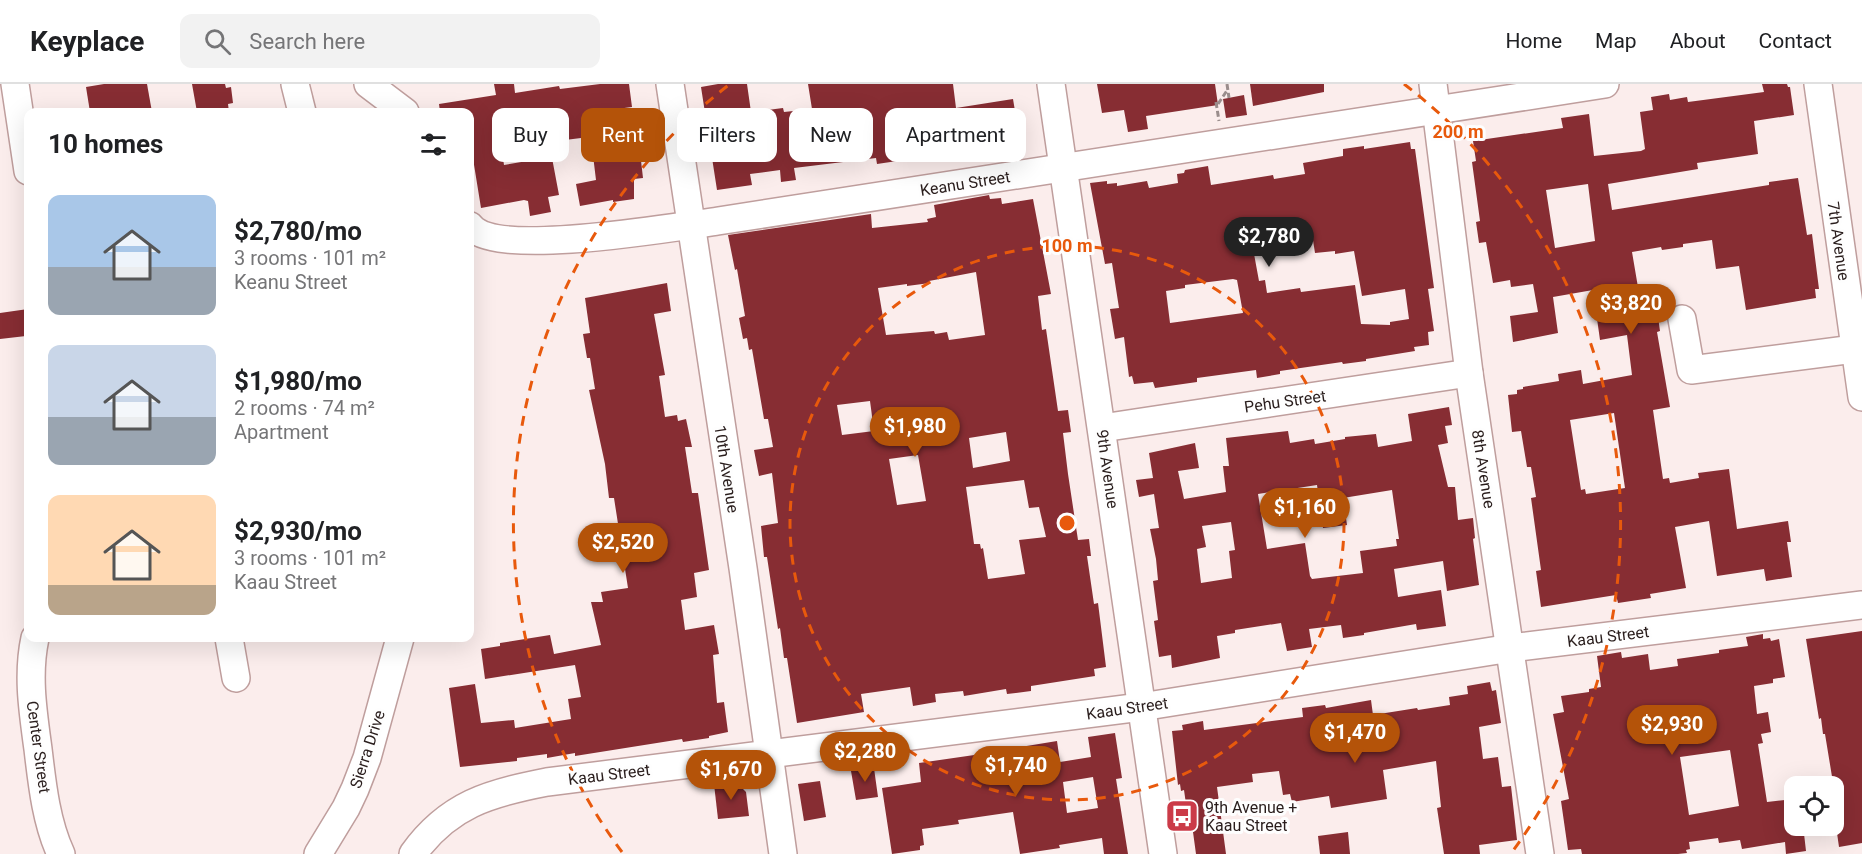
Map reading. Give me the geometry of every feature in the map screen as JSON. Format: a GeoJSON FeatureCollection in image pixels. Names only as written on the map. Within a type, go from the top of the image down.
{"type":"FeatureCollection","features":[{"type":"Feature","properties":{"kind":"street"},"geometry":{"type":"LineString","coordinates":[[15,84],[24,144]]}},
{"type":"Feature","properties":{"kind":"street"},"geometry":{"type":"LineString","coordinates":[[295,84],[301,108]]}},
{"type":"Feature","properties":{"kind":"street"},"geometry":{"type":"LineString","coordinates":[[368,84],[400,108]]}},
{"type":"Feature","properties":{"kind":"street","name":"10th Avenue"},"geometry":{"type":"LineString","coordinates":[[670,84],[783,854]]}},
{"type":"Feature","properties":{"kind":"street","name":"9th Avenue"},"geometry":{"type":"LineString","coordinates":[[1051,84],[1163,854]]}},
{"type":"Feature","properties":{"kind":"street","name":"8th Avenue"},"geometry":{"type":"LineString","coordinates":[[1433,84],[1469,373],[1540,854]]}},
{"type":"Feature","properties":{"kind":"street","name":"Keanu Street"},"geometry":{"type":"LineString","coordinates":[[474,230],[488,237],[540,240],[608,236],[1605,84]]}},
{"type":"Feature","properties":{"kind":"street","name":"7th Avenue"},"geometry":{"type":"LineString","coordinates":[[1818,84],[1862,397]]}},
{"type":"Feature","properties":{"kind":"street"},"geometry":{"type":"LineString","coordinates":[[1682,319],[1691,370],[1854,349]]}},
{"type":"Feature","properties":{"kind":"street","name":"Pehu Street"},"geometry":{"type":"LineString","coordinates":[[1102,428],[1469,373]]}},
{"type":"Feature","properties":{"kind":"street","name":"Kaau Street"},"geometry":{"type":"LineString","coordinates":[[413,854],[439,823],[459,808],[485,796],[569,779],[1141,707],[1511,648],[1862,605]]}},
{"type":"Feature","properties":{"kind":"street","name":"Center Street"},"geometry":{"type":"LineString","coordinates":[[34,642],[31,682],[35,729],[46,801],[61,854]]}},
{"type":"Feature","properties":{"kind":"street"},"geometry":{"type":"LineString","coordinates":[[230,642],[236,678]]}},
{"type":"Feature","properties":{"kind":"street","name":"Sierra Drive"},"geometry":{"type":"LineString","coordinates":[[318,854],[355,789],[399,642]]}},
{"type":"Feature","properties":{"kind":"path"},"geometry":{"type":"LineString","coordinates":[[1227,84],[1229,98]]}},
{"type":"Feature","properties":{"kind":"path"},"geometry":{"type":"LineString","coordinates":[[1220,129],[1216,104],[1228,89]]}},
{"type":"Feature","properties":{"kind":"building"},"geometry":{"type":"Polygon","coordinates":[[[104,84],[147,84],[151,108],[89,108],[86,87],[104,84]]]}},
{"type":"Feature","properties":{"kind":"building"},"geometry":{"type":"Polygon","coordinates":[[[192,84],[225,84],[226,88],[231,87],[233,103],[228,104],[228,108],[196,108],[192,84]]]}},
{"type":"Feature","properties":{"kind":"building"},"geometry":{"type":"Polygon","coordinates":[[[494,84],[514,84],[515,93],[559,86],[560,89],[600,84],[629,84],[632,107],[581,108],[581,138],[569,140],[569,108],[492,108],[492,162],[504,162],[504,165],[521,162],[553,162],[559,195],[548,197],[551,212],[530,216],[528,201],[524,200],[481,208],[474,165],[474,108],[440,108],[439,104],[496,95],[494,84]]]}},
{"type":"Feature","properties":{"kind":"building"},"geometry":{"type":"Polygon","coordinates":[[[718,84],[747,84],[750,108],[704,108],[701,87],[718,84]]]}},
{"type":"Feature","properties":{"kind":"building"},"geometry":{"type":"Polygon","coordinates":[[[808,84],[953,84],[956,108],[885,108],[885,162],[890,162],[877,164],[876,158],[873,158],[873,108],[812,108],[808,84]]]}},
{"type":"Feature","properties":{"kind":"building"},"geometry":{"type":"Polygon","coordinates":[[[1097,84],[1215,84],[1218,105],[1146,116],[1148,129],[1128,132],[1124,110],[1102,113],[1097,84]]]}},
{"type":"Feature","properties":{"kind":"building"},"geometry":{"type":"Polygon","coordinates":[[[1250,84],[1324,84],[1324,92],[1253,106],[1250,84]]]}},
{"type":"Feature","properties":{"kind":"building"},"geometry":{"type":"Polygon","coordinates":[[[1762,84],[1787,84],[1790,87],[1794,115],[1754,121],[1758,154],[1697,163],[1698,169],[1608,184],[1612,210],[1769,185],[1769,182],[1798,178],[1807,235],[1812,234],[1819,289],[1815,289],[1816,298],[1746,310],[1739,266],[1716,269],[1712,240],[1683,244],[1683,247],[1662,250],[1661,247],[1632,252],[1640,299],[1655,296],[1660,331],[1657,332],[1670,407],[1653,410],[1663,479],[1669,478],[1670,483],[1699,478],[1698,473],[1729,469],[1737,529],[1788,521],[1791,542],[1787,542],[1792,577],[1766,581],[1764,569],[1717,576],[1709,521],[1675,527],[1686,588],[1650,594],[1651,598],[1618,603],[1616,595],[1541,607],[1536,571],[1541,570],[1531,498],[1536,497],[1531,467],[1527,467],[1521,431],[1512,432],[1508,395],[1517,394],[1517,390],[1523,387],[1559,381],[1558,374],[1581,370],[1583,384],[1632,375],[1627,335],[1600,340],[1593,290],[1553,297],[1558,333],[1513,342],[1510,316],[1538,312],[1533,284],[1511,287],[1510,280],[1493,283],[1486,242],[1479,243],[1476,222],[1480,221],[1472,162],[1476,161],[1473,141],[1563,128],[1561,118],[1589,114],[1594,156],[1641,151],[1645,149],[1640,112],[1653,110],[1651,97],[1669,94],[1670,100],[1687,97],[1688,102],[1764,92],[1762,84]],[[1588,184],[1546,190],[1555,248],[1595,241],[1588,184]],[[1614,413],[1570,420],[1581,490],[1585,489],[1586,494],[1625,488],[1614,413]]]}},
{"type":"Feature","properties":{"kind":"building"},"geometry":{"type":"Polygon","coordinates":[[[1244,95],[1247,115],[1226,118],[1223,99],[1244,95]]]}},
{"type":"Feature","properties":{"kind":"building"},"geometry":{"type":"Polygon","coordinates":[[[1013,99],[1014,108],[956,108],[1013,99]]]}},
{"type":"Feature","properties":{"kind":"building"},"geometry":{"type":"Polygon","coordinates":[[[783,108],[784,112],[789,111],[789,162],[843,162],[794,168],[796,180],[781,182],[780,170],[750,174],[752,185],[717,190],[713,162],[777,162],[777,109],[783,108]]]}},
{"type":"Feature","properties":{"kind":"building"},"geometry":{"type":"Polygon","coordinates":[[[1410,142],[1411,149],[1415,149],[1434,288],[1428,289],[1434,331],[1428,332],[1429,345],[1414,347],[1415,351],[1366,359],[1366,361],[1280,371],[1280,374],[1257,378],[1256,370],[1197,378],[1197,382],[1155,388],[1153,382],[1134,384],[1132,376],[1129,377],[1124,337],[1115,339],[1110,309],[1119,308],[1112,263],[1105,264],[1090,183],[1107,181],[1107,184],[1117,183],[1117,186],[1147,181],[1149,188],[1178,183],[1177,174],[1184,173],[1185,170],[1208,166],[1211,185],[1273,175],[1274,179],[1305,174],[1303,163],[1343,156],[1343,149],[1364,146],[1364,149],[1410,142]],[[1312,234],[1252,243],[1259,281],[1265,280],[1267,293],[1300,288],[1301,292],[1355,285],[1361,324],[1390,325],[1390,322],[1409,319],[1405,289],[1362,296],[1354,251],[1335,254],[1335,251],[1315,253],[1312,234]],[[1237,280],[1185,285],[1185,288],[1166,291],[1170,323],[1243,313],[1237,280]]]}},
{"type":"Feature","properties":{"kind":"building"},"geometry":{"type":"Polygon","coordinates":[[[594,162],[641,162],[643,178],[634,179],[634,199],[580,206],[576,184],[596,180],[594,162]]]}},
{"type":"Feature","properties":{"kind":"building"},"geometry":{"type":"Polygon","coordinates":[[[989,195],[990,199],[1001,198],[1002,204],[1033,199],[1051,294],[1038,296],[1042,330],[1046,329],[1058,411],[1068,410],[1071,432],[1063,433],[1068,474],[1078,540],[1089,539],[1091,556],[1087,556],[1094,604],[1098,603],[1106,667],[1094,669],[1095,676],[1031,686],[1031,691],[1007,694],[1006,689],[964,696],[963,691],[935,694],[936,702],[913,706],[910,687],[861,694],[864,712],[797,723],[787,658],[784,658],[780,628],[778,629],[767,557],[764,557],[761,526],[778,523],[772,473],[759,476],[754,450],[773,447],[768,419],[764,419],[752,349],[749,350],[747,338],[743,339],[739,318],[745,316],[737,269],[735,270],[728,235],[871,214],[872,228],[928,222],[927,219],[936,217],[934,205],[989,195]],[[976,272],[929,281],[930,283],[878,288],[886,335],[947,332],[949,340],[985,335],[976,272]],[[870,401],[837,405],[842,435],[874,431],[870,401]],[[1006,432],[969,438],[973,468],[1010,461],[1006,432]],[[918,455],[889,459],[897,505],[926,501],[918,455]],[[1024,480],[966,487],[974,544],[980,544],[981,549],[983,548],[988,579],[1025,574],[1019,540],[1046,537],[1039,507],[1029,508],[1024,480]]]}},
{"type":"Feature","properties":{"kind":"building"},"geometry":{"type":"Polygon","coordinates":[[[667,283],[671,311],[654,314],[665,375],[659,376],[665,417],[677,415],[678,421],[686,419],[692,447],[685,447],[692,493],[698,493],[709,570],[694,573],[697,597],[681,600],[685,630],[714,625],[719,654],[713,655],[717,703],[724,702],[728,732],[683,742],[682,739],[575,756],[575,753],[547,758],[547,754],[517,758],[517,761],[460,767],[449,688],[475,684],[481,723],[514,720],[515,728],[571,719],[568,699],[581,697],[575,665],[485,679],[481,649],[500,646],[500,643],[550,635],[554,654],[601,645],[591,602],[603,602],[601,592],[628,588],[614,498],[609,498],[605,464],[589,390],[595,389],[583,334],[590,333],[585,298],[667,283]]]}},
{"type":"Feature","properties":{"kind":"building"},"geometry":{"type":"Polygon","coordinates":[[[24,310],[24,336],[0,339],[0,313],[24,310]]]}},
{"type":"Feature","properties":{"kind":"building"},"geometry":{"type":"Polygon","coordinates":[[[1449,407],[1452,425],[1445,426],[1448,443],[1438,445],[1448,487],[1455,487],[1458,520],[1473,518],[1475,538],[1473,539],[1479,585],[1447,591],[1443,561],[1394,569],[1398,597],[1441,590],[1446,626],[1417,630],[1416,624],[1343,638],[1341,625],[1309,629],[1312,647],[1287,651],[1281,623],[1235,630],[1235,633],[1217,636],[1220,658],[1172,668],[1171,655],[1159,657],[1154,621],[1158,620],[1153,581],[1158,580],[1150,529],[1159,528],[1154,494],[1139,497],[1136,480],[1153,478],[1149,453],[1195,443],[1199,468],[1178,471],[1184,499],[1226,492],[1223,466],[1229,466],[1226,438],[1288,431],[1290,443],[1314,439],[1315,444],[1345,439],[1345,437],[1376,434],[1378,447],[1412,441],[1408,414],[1449,407]],[[1317,485],[1258,494],[1267,549],[1305,543],[1312,579],[1363,573],[1360,551],[1397,546],[1396,539],[1399,539],[1392,490],[1343,498],[1347,525],[1323,528],[1317,485]],[[1231,522],[1202,526],[1206,547],[1197,549],[1201,583],[1232,578],[1229,551],[1235,550],[1231,522]]]}},
{"type":"Feature","properties":{"kind":"building"},"geometry":{"type":"Polygon","coordinates":[[[1862,631],[1862,843],[1839,847],[1837,836],[1844,836],[1844,776],[1832,776],[1825,734],[1823,734],[1821,718],[1819,719],[1806,639],[1862,631]]]}},
{"type":"Feature","properties":{"kind":"building"},"geometry":{"type":"Polygon","coordinates":[[[1763,634],[1763,639],[1770,638],[1771,641],[1779,639],[1785,677],[1773,679],[1773,683],[1754,686],[1757,714],[1768,712],[1771,732],[1761,734],[1763,743],[1758,744],[1767,802],[1784,800],[1784,836],[1804,836],[1806,851],[1786,854],[1785,842],[1742,849],[1740,840],[1719,843],[1718,838],[1689,842],[1690,849],[1686,850],[1687,853],[1678,854],[1582,854],[1581,849],[1568,850],[1561,801],[1569,799],[1553,714],[1564,712],[1561,696],[1589,692],[1589,689],[1601,687],[1597,656],[1621,652],[1622,658],[1648,654],[1650,670],[1678,666],[1677,659],[1748,646],[1746,637],[1763,634]],[[1730,750],[1680,757],[1689,815],[1739,806],[1730,750]]]}},
{"type":"Feature","properties":{"kind":"building"},"geometry":{"type":"Polygon","coordinates":[[[1490,682],[1492,691],[1496,690],[1501,723],[1479,727],[1483,759],[1498,757],[1502,787],[1511,786],[1517,840],[1479,845],[1480,854],[1444,854],[1437,808],[1441,807],[1436,761],[1383,770],[1387,799],[1331,808],[1329,796],[1292,802],[1290,794],[1283,795],[1279,771],[1252,774],[1253,782],[1217,787],[1226,854],[1196,854],[1190,810],[1187,811],[1184,790],[1181,791],[1180,784],[1178,785],[1172,731],[1183,730],[1182,725],[1203,721],[1204,730],[1303,717],[1302,708],[1325,705],[1326,708],[1371,700],[1373,715],[1417,708],[1418,710],[1450,705],[1449,697],[1468,694],[1467,686],[1490,682]]]}},
{"type":"Feature","properties":{"kind":"building"},"geometry":{"type":"Polygon","coordinates":[[[1115,733],[1122,778],[1116,779],[1128,854],[1104,854],[1102,838],[1020,854],[1013,812],[958,820],[959,824],[922,829],[924,845],[920,846],[920,850],[892,854],[882,788],[921,782],[919,763],[1057,741],[1060,762],[1091,757],[1088,737],[1115,733]],[[1093,777],[1063,782],[1067,813],[1098,808],[1093,777]]]}},
{"type":"Feature","properties":{"kind":"building"},"geometry":{"type":"Polygon","coordinates":[[[873,761],[878,797],[856,800],[851,771],[861,770],[873,761]]]}},
{"type":"Feature","properties":{"kind":"building"},"geometry":{"type":"Polygon","coordinates":[[[820,781],[826,817],[804,821],[798,784],[820,781]]]}},
{"type":"Feature","properties":{"kind":"building"},"geometry":{"type":"Polygon","coordinates":[[[714,784],[739,785],[746,792],[749,816],[718,819],[714,784]]]}},
{"type":"Feature","properties":{"kind":"building"},"geometry":{"type":"Polygon","coordinates":[[[1348,832],[1350,854],[1320,854],[1318,836],[1348,832]]]}},
{"type":"Feature","properties":{"kind":"place","name":"9th Avenue + Kaau Street"},"geometry":{"type":"Point","coordinates":[1182,816]}}]}
